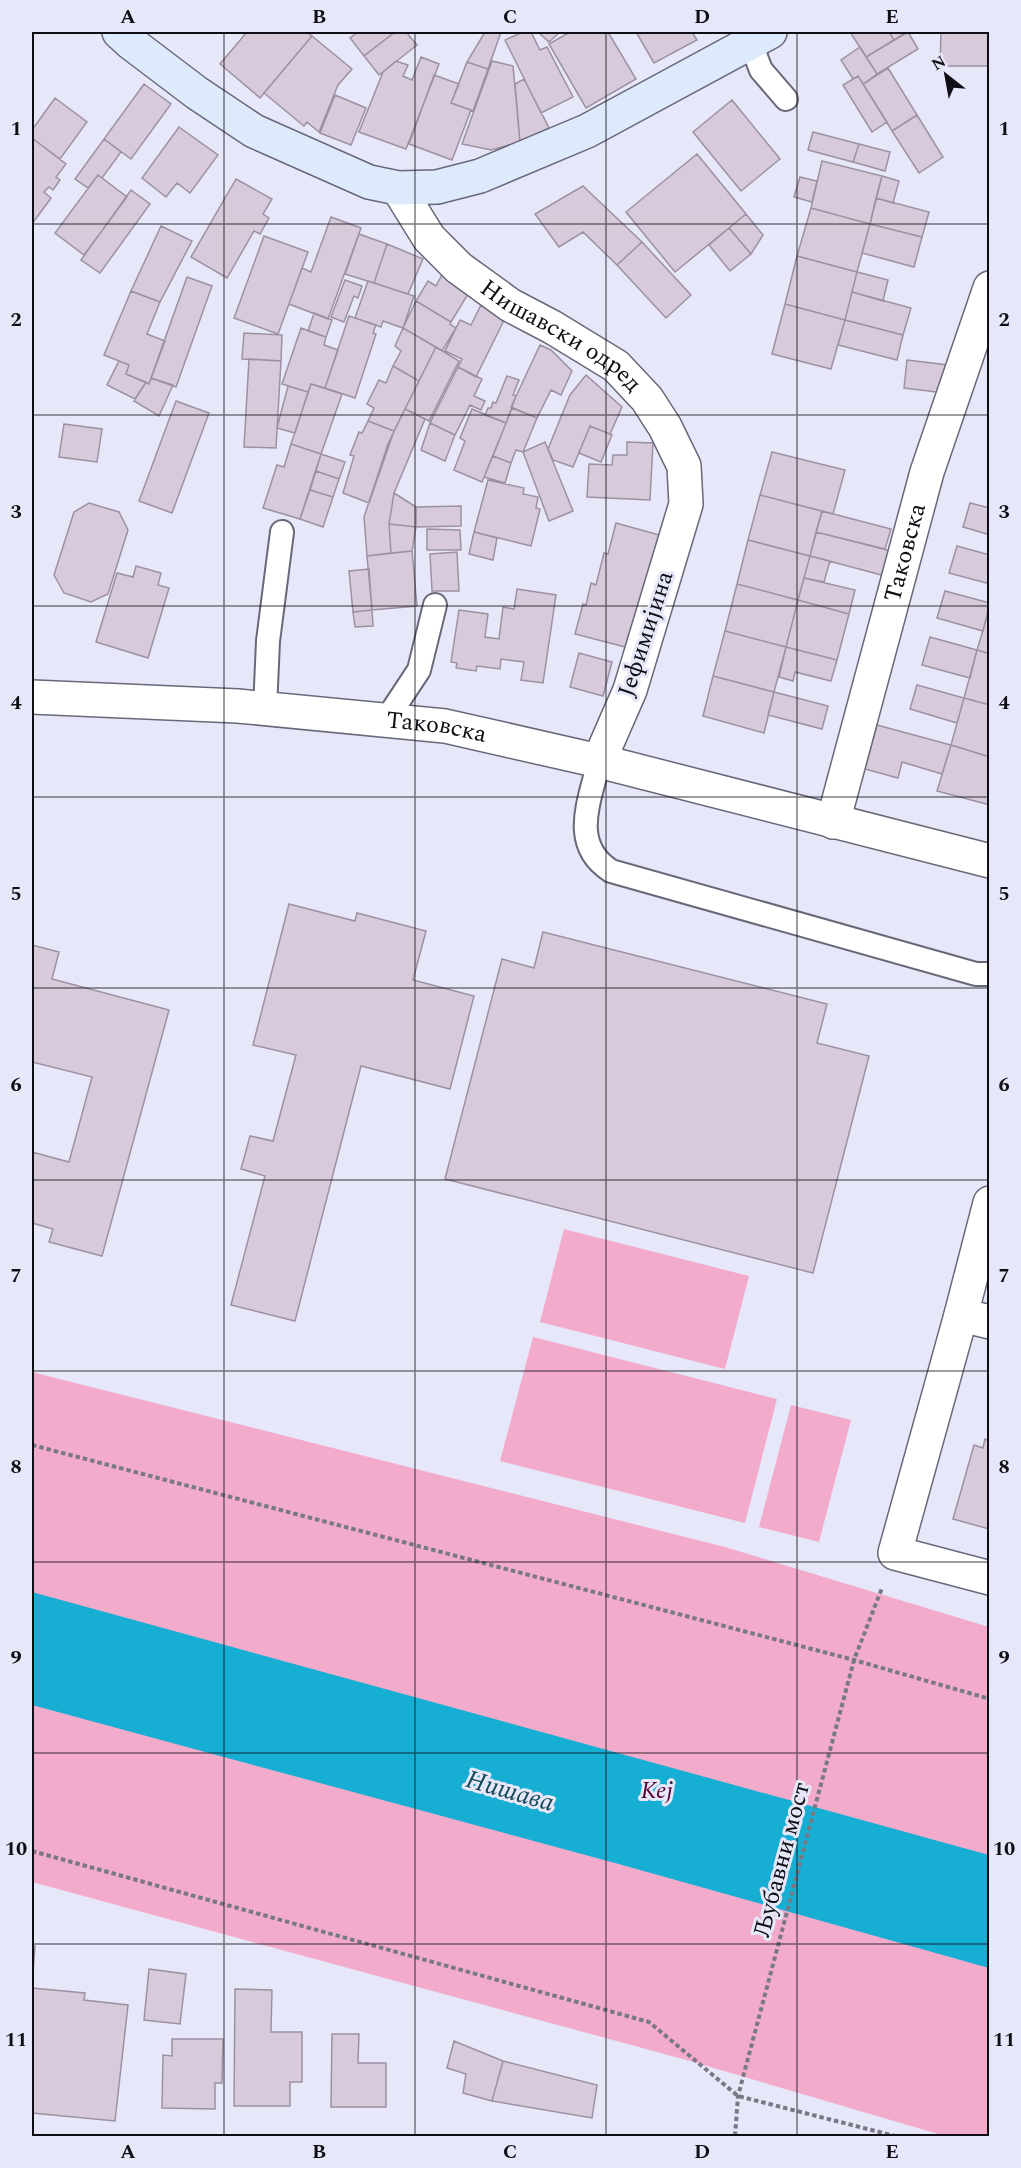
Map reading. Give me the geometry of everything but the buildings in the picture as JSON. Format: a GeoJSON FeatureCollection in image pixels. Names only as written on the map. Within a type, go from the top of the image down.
{"type":"FeatureCollection","features":[{"type":"Feature","properties":{"kind":"street"},"geometry":{"type":"LineString","coordinates":[[119,32],[197,93],[254,131],[369,182],[398,188],[437,186],[480,176],[587,131],[760,38]]}},
{"type":"Feature","properties":{"kind":"street","name":"Нишавски одред"},"geometry":{"type":"LineString","coordinates":[[398,188],[429,238],[459,268],[510,305],[552,327],[616,366],[632,382],[647,399],[665,427],[684,466],[686,504]]}},
{"type":"Feature","properties":{"kind":"street","name":"Таковска"},"geometry":{"type":"LineString","coordinates":[[833,822],[927,472],[990,288]]}},
{"type":"Feature","properties":{"kind":"street","name":"Јефимијина"},"geometry":{"type":"LineString","coordinates":[[599,761],[630,690],[686,504]]}},
{"type":"Feature","properties":{"kind":"street","name":"Таковска"},"geometry":{"type":"LineString","coordinates":[[32,697],[238,706],[445,726],[599,761],[990,861]]}},
{"type":"Feature","properties":{"kind":"street"},"geometry":{"type":"LineString","coordinates":[[990,1203],[975,1318],[896,1553],[990,1578]]}},
{"type":"Feature","properties":{"kind":"lane"},"geometry":{"type":"LineString","coordinates":[[760,38],[761,70],[786,99]]}},
{"type":"Feature","properties":{"kind":"lane"},"geometry":{"type":"LineString","coordinates":[[265,709],[269,632],[282,532]]}},
{"type":"Feature","properties":{"kind":"lane"},"geometry":{"type":"LineString","coordinates":[[386,720],[419,670],[435,604]]}},
{"type":"Feature","properties":{"kind":"lane"},"geometry":{"type":"LineString","coordinates":[[599,761],[584,826],[591,852],[599,863],[611,871],[976,974],[990,974]]}},
{"type":"Feature","properties":{"kind":"path"},"geometry":{"type":"LineString","coordinates":[[32,1446],[854,1660],[990,1699]]}},
{"type":"Feature","properties":{"kind":"path","name":"Љубавни мост"},"geometry":{"type":"LineString","coordinates":[[735,2136],[738,2096],[854,1660],[896,1553]]}},
{"type":"Feature","properties":{"kind":"path"},"geometry":{"type":"LineString","coordinates":[[32,1851],[649,2022],[738,2096],[895,2136]]}},
{"type":"Feature","properties":{"kind":"green space"},"geometry":{"type":"Polygon","coordinates":[[[564,1229],[749,1276],[725,1369],[540,1322],[564,1229]]]}},
{"type":"Feature","properties":{"kind":"green space"},"geometry":{"type":"Polygon","coordinates":[[[533,1337],[777,1399],[745,1523],[500,1461],[533,1337]]]}},
{"type":"Feature","properties":{"kind":"green space","name":"Кеј"},"geometry":{"type":"Polygon","coordinates":[[[32,1372],[725,1547],[989,1627],[989,2136],[945,2136],[690,2061],[32,1882],[32,1372]]]}},
{"type":"Feature","properties":{"kind":"green space"},"geometry":{"type":"Polygon","coordinates":[[[791,1405],[851,1420],[819,1542],[759,1527],[791,1405]]]}},
{"type":"Feature","properties":{"kind":"water","name":"Нишава"},"geometry":{"type":"Polygon","coordinates":[[[32,1592],[989,1855],[989,1968],[615,1863],[32,1705],[32,1592]]]}}]}
